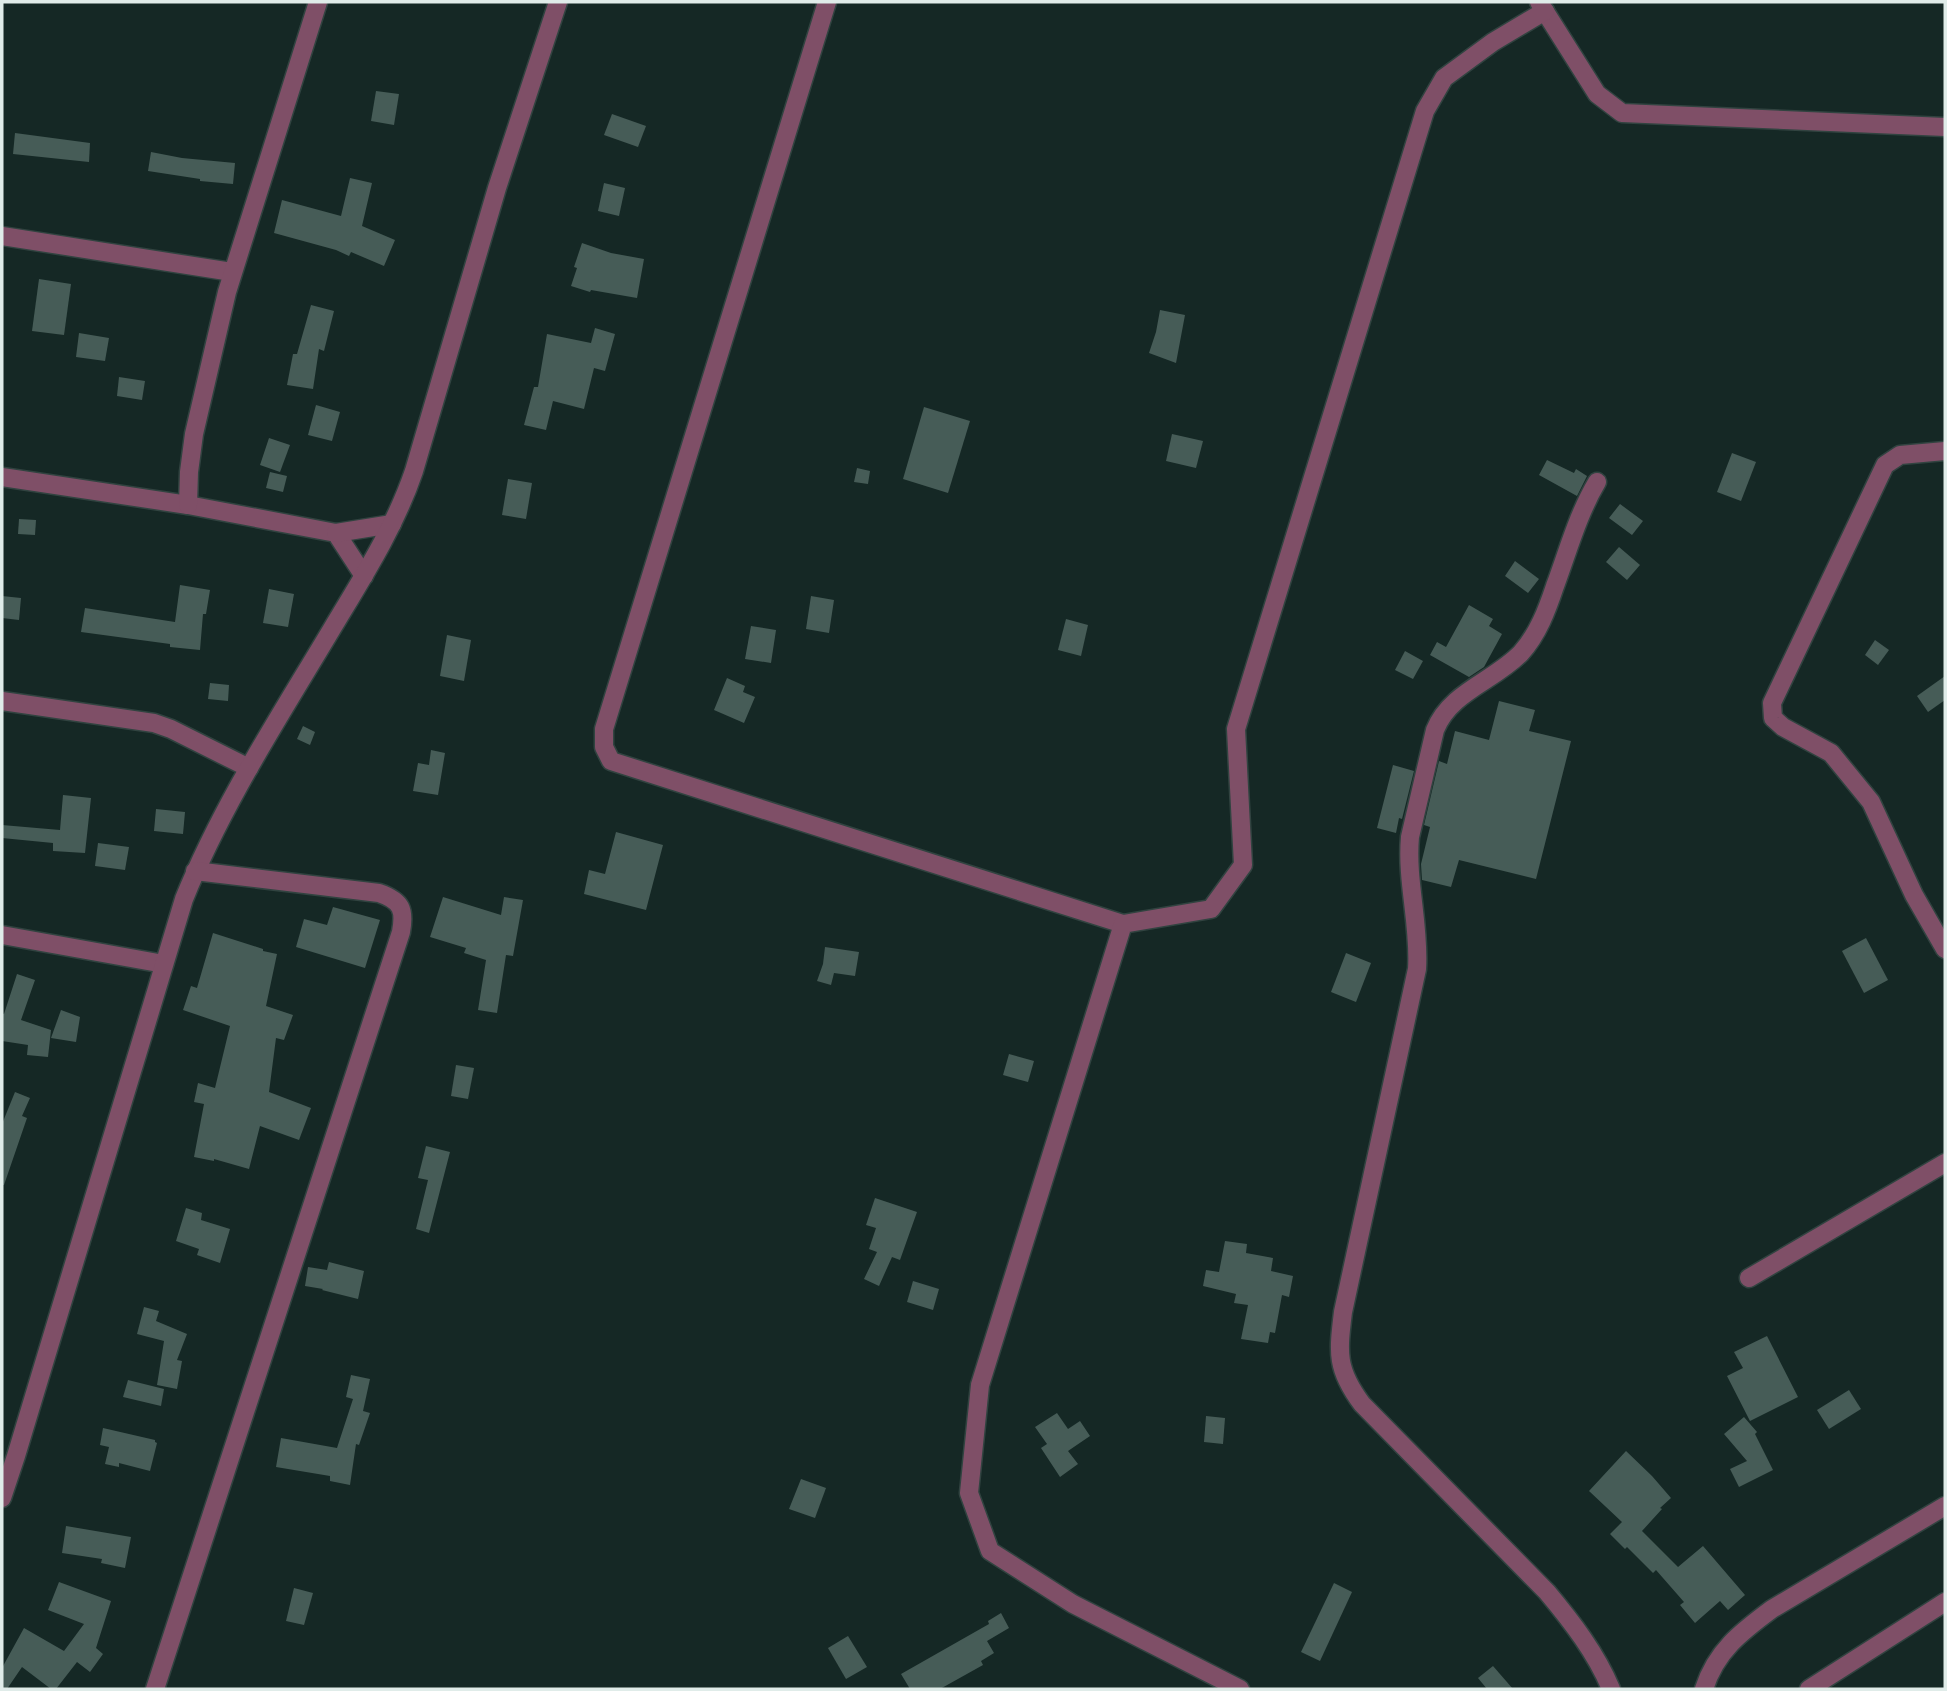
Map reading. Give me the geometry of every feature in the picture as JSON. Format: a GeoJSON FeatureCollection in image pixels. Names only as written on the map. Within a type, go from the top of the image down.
{"type":"FeatureCollection","features":[{"type":"Feature","properties":{"kind":"street"},"geometry":{"type":"LineString","coordinates":[[188,505],[194,433],[232,272],[318,2]]}},
{"type":"Feature","properties":{"kind":"street"},"geometry":{"type":"LineString","coordinates":[[2,1498],[174,927],[195,871],[249,768],[364,576],[392,524],[414,471],[497,188],[558,2]]}},
{"type":"Feature","properties":{"kind":"street"},"geometry":{"type":"LineString","coordinates":[[827,2],[604,729],[604,747],[611,761],[1123,924],[1211,909],[1243,864],[1236,729],[1425,111],[1444,78],[1542,6],[1597,94],[1622,113],[1945,127]]}},
{"type":"Feature","properties":{"kind":"street"},"geometry":{"type":"LineString","coordinates":[[2,236],[232,272]]}},
{"type":"Feature","properties":{"kind":"street"},"geometry":{"type":"LineString","coordinates":[[1945,451],[1900,455],[1885,465],[1772,703],[1773,718],[1783,727],[1831,753],[1871,802],[1914,895],[1945,949]]}},
{"type":"Feature","properties":{"kind":"street"},"geometry":{"type":"LineString","coordinates":[[2,477],[188,505],[336,533],[392,524]]}},
{"type":"Feature","properties":{"kind":"street"},"geometry":{"type":"LineString","coordinates":[[1597,482],[1582,513],[1546,613],[1535,633],[1523,651],[1509,664],[1449,706],[1439,718],[1435,730],[1410,837],[1410,878],[1418,935],[1417,969],[1343,1312],[1339,1351],[1344,1377],[1362,1404],[1547,1592],[1571,1620],[1602,1667],[1611,1689]]}},
{"type":"Feature","properties":{"kind":"street"},"geometry":{"type":"LineString","coordinates":[[336,533],[364,576]]}},
{"type":"Feature","properties":{"kind":"street"},"geometry":{"type":"LineString","coordinates":[[2,701],[163,726],[249,768]]}},
{"type":"Feature","properties":{"kind":"street"},"geometry":{"type":"LineString","coordinates":[[155,1689],[393,959],[404,918],[400,905],[391,897],[379,893],[195,871]]}},
{"type":"Feature","properties":{"kind":"street"},"geometry":{"type":"LineString","coordinates":[[1123,924],[980,1385],[969,1493],[990,1551],[1073,1605],[1240,1689]]}},
{"type":"Feature","properties":{"kind":"street"},"geometry":{"type":"LineString","coordinates":[[2,935],[164,964]]}},
{"type":"Feature","properties":{"kind":"street"},"geometry":{"type":"LineString","coordinates":[[1749,1278],[1945,1163]]}},
{"type":"Feature","properties":{"kind":"street"},"geometry":{"type":"LineString","coordinates":[[1704,1689],[1710,1670],[1725,1649],[1745,1629],[1772,1609],[1945,1506]]}},
{"type":"Feature","properties":{"kind":"street"},"geometry":{"type":"LineString","coordinates":[[1809,1689],[1945,1602]]}},
{"type":"Feature","properties":{"kind":"building"},"geometry":{"type":"Polygon","coordinates":[[[376,91],[399,94],[394,125],[371,121],[376,91]]]}},
{"type":"Feature","properties":{"kind":"building"},"geometry":{"type":"Polygon","coordinates":[[[612,114],[646,126],[638,147],[604,135],[612,114]]]}},
{"type":"Feature","properties":{"kind":"building"},"geometry":{"type":"Polygon","coordinates":[[[15,133],[90,143],[89,162],[13,154],[15,133]]]}},
{"type":"Feature","properties":{"kind":"building"},"geometry":{"type":"Polygon","coordinates":[[[151,152],[235,163],[233,184],[148,171],[151,152]]]}},
{"type":"Feature","properties":{"kind":"building"},"geometry":{"type":"Polygon","coordinates":[[[350,178],[372,183],[362,226],[395,240],[384,266],[351,252],[349,256],[274,233],[282,200],[341,216],[350,178]]]}},
{"type":"Feature","properties":{"kind":"building"},"geometry":{"type":"Polygon","coordinates":[[[604,183],[625,188],[619,216],[598,211],[604,183]]]}},
{"type":"Feature","properties":{"kind":"building"},"geometry":{"type":"Polygon","coordinates":[[[582,243],[611,253],[644,259],[637,298],[591,290],[590,292],[571,286],[582,243]]]}},
{"type":"Feature","properties":{"kind":"building"},"geometry":{"type":"Polygon","coordinates":[[[39,279],[71,284],[64,335],[32,331],[39,279]]]}},
{"type":"Feature","properties":{"kind":"building"},"geometry":{"type":"Polygon","coordinates":[[[311,305],[334,311],[324,351],[319,349],[313,389],[287,385],[293,354],[297,354],[311,305]]]}},
{"type":"Feature","properties":{"kind":"building"},"geometry":{"type":"Polygon","coordinates":[[[1160,310],[1185,315],[1176,363],[1149,353],[1160,310]]]}},
{"type":"Feature","properties":{"kind":"building"},"geometry":{"type":"Polygon","coordinates":[[[595,328],[615,334],[605,371],[594,368],[584,409],[553,401],[546,430],[524,425],[534,387],[538,387],[547,334],[591,343],[595,328]]]}},
{"type":"Feature","properties":{"kind":"building"},"geometry":{"type":"Polygon","coordinates":[[[79,333],[109,338],[105,361],[76,357],[79,333]]]}},
{"type":"Feature","properties":{"kind":"building"},"geometry":{"type":"Polygon","coordinates":[[[119,377],[145,381],[142,400],[117,396],[119,377]]]}},
{"type":"Feature","properties":{"kind":"building"},"geometry":{"type":"Polygon","coordinates":[[[316,405],[340,412],[332,441],[308,435],[316,405]]]}},
{"type":"Feature","properties":{"kind":"building"},"geometry":{"type":"Polygon","coordinates":[[[924,407],[970,421],[948,493],[903,479],[924,407]]]}},
{"type":"Feature","properties":{"kind":"building"},"geometry":{"type":"Polygon","coordinates":[[[1172,434],[1203,441],[1196,468],[1166,461],[1172,434]]]}},
{"type":"Feature","properties":{"kind":"building"},"geometry":{"type":"Polygon","coordinates":[[[269,438],[290,445],[280,472],[260,465],[269,438]]]}},
{"type":"Feature","properties":{"kind":"building"},"geometry":{"type":"Polygon","coordinates":[[[1732,453],[1756,462],[1741,501],[1717,492],[1732,453]]]}},
{"type":"Feature","properties":{"kind":"building"},"geometry":{"type":"Polygon","coordinates":[[[1547,460],[1574,473],[1576,469],[1587,476],[1577,496],[1539,475],[1547,460]]]}},
{"type":"Feature","properties":{"kind":"building"},"geometry":{"type":"Polygon","coordinates":[[[857,468],[870,471],[868,484],[854,482],[857,468]]]}},
{"type":"Feature","properties":{"kind":"building"},"geometry":{"type":"Polygon","coordinates":[[[270,472],[287,476],[283,492],[266,488],[270,472]]]}},
{"type":"Feature","properties":{"kind":"building"},"geometry":{"type":"Polygon","coordinates":[[[508,479],[532,483],[526,519],[502,515],[508,479]]]}},
{"type":"Feature","properties":{"kind":"building"},"geometry":{"type":"Polygon","coordinates":[[[1620,504],[1643,521],[1632,535],[1609,518],[1620,504]]]}},
{"type":"Feature","properties":{"kind":"building"},"geometry":{"type":"Polygon","coordinates":[[[19,519],[36,520],[35,535],[18,534],[19,519]]]}},
{"type":"Feature","properties":{"kind":"building"},"geometry":{"type":"Polygon","coordinates":[[[1619,547],[1640,565],[1627,580],[1606,562],[1619,547]]]}},
{"type":"Feature","properties":{"kind":"building"},"geometry":{"type":"Polygon","coordinates":[[[1515,561],[1539,579],[1528,593],[1505,576],[1515,561]]]}},
{"type":"Feature","properties":{"kind":"building"},"geometry":{"type":"Polygon","coordinates":[[[180,585],[210,590],[206,614],[203,614],[200,650],[81,632],[85,608],[175,622],[180,585]]]}},
{"type":"Feature","properties":{"kind":"building"},"geometry":{"type":"Polygon","coordinates":[[[269,589],[294,594],[288,627],[263,623],[269,589]]]}},
{"type":"Feature","properties":{"kind":"building"},"geometry":{"type":"Polygon","coordinates":[[[2,596],[21,598],[19,620],[2,618],[2,596]]]}},
{"type":"Feature","properties":{"kind":"building"},"geometry":{"type":"Polygon","coordinates":[[[811,596],[834,600],[829,633],[806,629],[811,596]]]}},
{"type":"Feature","properties":{"kind":"building"},"geometry":{"type":"Polygon","coordinates":[[[1469,605],[1493,619],[1489,626],[1502,634],[1484,667],[1469,677],[1430,655],[1437,642],[1446,647],[1469,605]]]}},
{"type":"Feature","properties":{"kind":"building"},"geometry":{"type":"Polygon","coordinates":[[[1066,619],[1088,625],[1081,656],[1058,650],[1066,619]]]}},
{"type":"Feature","properties":{"kind":"building"},"geometry":{"type":"Polygon","coordinates":[[[751,626],[776,630],[771,663],[745,659],[751,626]]]}},
{"type":"Feature","properties":{"kind":"building"},"geometry":{"type":"Polygon","coordinates":[[[447,635],[471,640],[464,681],[440,676],[447,635]]]}},
{"type":"Feature","properties":{"kind":"building"},"geometry":{"type":"Polygon","coordinates":[[[1875,640],[1889,650],[1878,665],[1865,655],[1875,640]]]}},
{"type":"Feature","properties":{"kind":"building"},"geometry":{"type":"Polygon","coordinates":[[[1405,651],[1423,661],[1413,679],[1395,670],[1405,651]]]}},
{"type":"Feature","properties":{"kind":"building"},"geometry":{"type":"Polygon","coordinates":[[[1945,676],[1945,700],[1928,712],[1917,696],[1945,676]]]}},
{"type":"Feature","properties":{"kind":"building"},"geometry":{"type":"Polygon","coordinates":[[[727,678],[745,686],[743,692],[755,697],[744,723],[714,710],[727,678]]]}},
{"type":"Feature","properties":{"kind":"building"},"geometry":{"type":"Polygon","coordinates":[[[210,683],[229,685],[228,701],[208,699],[210,683]]]}},
{"type":"Feature","properties":{"kind":"building"},"geometry":{"type":"Polygon","coordinates":[[[1499,701],[1535,710],[1529,731],[1571,741],[1536,879],[1459,860],[1451,887],[1422,880],[1421,864],[1430,827],[1424,825],[1439,761],[1447,764],[1455,731],[1489,740],[1499,701]]]}},
{"type":"Feature","properties":{"kind":"building"},"geometry":{"type":"Polygon","coordinates":[[[303,726],[315,732],[310,745],[297,739],[303,726]]]}},
{"type":"Feature","properties":{"kind":"building"},"geometry":{"type":"Polygon","coordinates":[[[431,750],[445,753],[438,795],[413,791],[418,763],[429,765],[431,750]]]}},
{"type":"Feature","properties":{"kind":"building"},"geometry":{"type":"Polygon","coordinates":[[[1393,765],[1414,771],[1396,833],[1377,828],[1393,765]]]}},
{"type":"Feature","properties":{"kind":"building"},"geometry":{"type":"Polygon","coordinates":[[[63,795],[91,798],[85,853],[53,851],[53,843],[2,838],[2,825],[60,830],[63,795]]]}},
{"type":"Feature","properties":{"kind":"building"},"geometry":{"type":"Polygon","coordinates":[[[156,809],[185,812],[183,834],[154,831],[156,809]]]}},
{"type":"Feature","properties":{"kind":"building"},"geometry":{"type":"Polygon","coordinates":[[[616,832],[663,845],[646,910],[584,894],[589,870],[605,874],[616,832]]]}},
{"type":"Feature","properties":{"kind":"building"},"geometry":{"type":"Polygon","coordinates":[[[98,843],[129,847],[125,870],[95,866],[98,843]]]}},
{"type":"Feature","properties":{"kind":"building"},"geometry":{"type":"Polygon","coordinates":[[[443,897],[501,915],[504,897],[523,900],[513,956],[506,955],[497,1013],[478,1010],[486,960],[464,953],[466,948],[430,937],[443,897]]]}},
{"type":"Feature","properties":{"kind":"building"},"geometry":{"type":"Polygon","coordinates":[[[333,907],[380,920],[365,968],[296,947],[304,919],[327,925],[333,907]]]}},
{"type":"Feature","properties":{"kind":"building"},"geometry":{"type":"Polygon","coordinates":[[[213,933],[277,954],[266,1006],[293,1015],[284,1040],[276,1038],[269,1092],[311,1108],[299,1140],[260,1126],[249,1169],[214,1159],[194,1157],[204,1104],[194,1102],[198,1083],[215,1088],[230,1026],[183,1010],[191,986],[197,988],[213,933]]]}},
{"type":"Feature","properties":{"kind":"building"},"geometry":{"type":"Polygon","coordinates":[[[1866,938],[1888,980],[1864,993],[1842,951],[1866,938]]]}},
{"type":"Feature","properties":{"kind":"building"},"geometry":{"type":"Polygon","coordinates":[[[825,947],[859,952],[855,976],[834,973],[831,985],[817,981],[825,947]]]}},
{"type":"Feature","properties":{"kind":"building"},"geometry":{"type":"Polygon","coordinates":[[[1346,953],[1371,963],[1356,1002],[1331,992],[1346,953]]]}},
{"type":"Feature","properties":{"kind":"building"},"geometry":{"type":"Polygon","coordinates":[[[17,974],[35,980],[21,1020],[51,1030],[48,1057],[27,1055],[28,1045],[2,1041],[2,1013],[4,1014],[17,974]]]}},
{"type":"Feature","properties":{"kind":"building"},"geometry":{"type":"Polygon","coordinates":[[[61,1010],[80,1017],[76,1042],[51,1038],[61,1010]]]}},
{"type":"Feature","properties":{"kind":"building"},"geometry":{"type":"Polygon","coordinates":[[[1009,1054],[1034,1061],[1028,1082],[1003,1075],[1009,1054]]]}},
{"type":"Feature","properties":{"kind":"building"},"geometry":{"type":"Polygon","coordinates":[[[456,1065],[474,1068],[468,1099],[451,1096],[456,1065]]]}},
{"type":"Feature","properties":{"kind":"building"},"geometry":{"type":"Polygon","coordinates":[[[15,1092],[30,1098],[22,1116],[27,1118],[2,1185],[2,1124],[15,1092]]]}},
{"type":"Feature","properties":{"kind":"building"},"geometry":{"type":"Polygon","coordinates":[[[426,1146],[450,1152],[429,1233],[416,1229],[428,1180],[418,1178],[426,1146]]]}},
{"type":"Feature","properties":{"kind":"building"},"geometry":{"type":"Polygon","coordinates":[[[875,1198],[917,1212],[900,1260],[892,1257],[879,1286],[864,1279],[877,1252],[869,1249],[876,1228],[866,1225],[875,1198]]]}},
{"type":"Feature","properties":{"kind":"building"},"geometry":{"type":"Polygon","coordinates":[[[186,1208],[202,1213],[201,1220],[230,1229],[220,1263],[197,1255],[199,1249],[176,1241],[186,1208]]]}},
{"type":"Feature","properties":{"kind":"building"},"geometry":{"type":"Polygon","coordinates":[[[1225,1241],[1247,1244],[1246,1253],[1273,1258],[1271,1271],[1293,1276],[1289,1297],[1282,1295],[1275,1333],[1270,1332],[1268,1343],[1241,1339],[1248,1305],[1234,1303],[1236,1294],[1203,1286],[1206,1270],[1219,1272],[1225,1241]]]}},
{"type":"Feature","properties":{"kind":"building"},"geometry":{"type":"Polygon","coordinates":[[[329,1262],[364,1271],[358,1299],[305,1286],[308,1267],[327,1270],[329,1262]]]}},
{"type":"Feature","properties":{"kind":"building"},"geometry":{"type":"Polygon","coordinates":[[[913,1281],[939,1289],[933,1310],[907,1302],[913,1281]]]}},
{"type":"Feature","properties":{"kind":"building"},"geometry":{"type":"Polygon","coordinates":[[[144,1307],[159,1311],[156,1321],[187,1334],[177,1360],[182,1361],[177,1389],[157,1385],[164,1341],[137,1334],[144,1307]]]}},
{"type":"Feature","properties":{"kind":"building"},"geometry":{"type":"Polygon","coordinates":[[[1767,1336],[1798,1397],[1750,1421],[1727,1376],[1743,1368],[1734,1352],[1767,1336]]]}},
{"type":"Feature","properties":{"kind":"building"},"geometry":{"type":"Polygon","coordinates":[[[351,1375],[370,1379],[363,1411],[370,1413],[359,1445],[356,1444],[350,1485],[330,1481],[330,1476],[276,1467],[281,1438],[337,1448],[353,1399],[346,1397],[351,1375]]]}},
{"type":"Feature","properties":{"kind":"building"},"geometry":{"type":"Polygon","coordinates":[[[128,1380],[164,1389],[161,1406],[123,1397],[128,1380]]]}},
{"type":"Feature","properties":{"kind":"building"},"geometry":{"type":"Polygon","coordinates":[[[1849,1390],[1861,1409],[1829,1429],[1817,1410],[1849,1390]]]}},
{"type":"Feature","properties":{"kind":"building"},"geometry":{"type":"Polygon","coordinates":[[[1057,1413],[1068,1429],[1080,1421],[1090,1436],[1068,1451],[1078,1464],[1060,1477],[1041,1448],[1047,1444],[1035,1427],[1057,1413]]]}},
{"type":"Feature","properties":{"kind":"building"},"geometry":{"type":"Polygon","coordinates":[[[1206,1416],[1225,1418],[1223,1444],[1204,1442],[1206,1416]]]}},
{"type":"Feature","properties":{"kind":"building"},"geometry":{"type":"Polygon","coordinates":[[[1744,1417],[1757,1432],[1755,1434],[1773,1470],[1739,1487],[1730,1469],[1747,1461],[1724,1434],[1744,1417]]]}},
{"type":"Feature","properties":{"kind":"building"},"geometry":{"type":"Polygon","coordinates":[[[103,1428],[155,1440],[157,1443],[150,1471],[119,1463],[119,1467],[105,1464],[109,1447],[100,1445],[103,1428]]]}},
{"type":"Feature","properties":{"kind":"building"},"geometry":{"type":"Polygon","coordinates":[[[1626,1451],[1671,1498],[1642,1531],[1678,1567],[1703,1546],[1745,1595],[1728,1610],[1720,1601],[1695,1623],[1680,1605],[1684,1602],[1656,1570],[1653,1573],[1610,1534],[1622,1522],[1589,1491],[1626,1451]]]}},
{"type":"Feature","properties":{"kind":"building"},"geometry":{"type":"Polygon","coordinates":[[[801,1479],[826,1488],[815,1518],[789,1509],[801,1479]]]}},
{"type":"Feature","properties":{"kind":"building"},"geometry":{"type":"Polygon","coordinates":[[[66,1526],[131,1537],[125,1568],[101,1563],[102,1559],[62,1553],[66,1526]]]}},
{"type":"Feature","properties":{"kind":"building"},"geometry":{"type":"Polygon","coordinates":[[[59,1582],[111,1601],[96,1648],[103,1654],[90,1672],[77,1662],[56,1689],[51,1689],[22,1667],[7,1689],[2,1689],[2,1668],[24,1628],[64,1651],[84,1624],[48,1610],[59,1582]]]}},
{"type":"Feature","properties":{"kind":"building"},"geometry":{"type":"Polygon","coordinates":[[[1334,1583],[1352,1592],[1320,1661],[1301,1652],[1334,1583]]]}},
{"type":"Feature","properties":{"kind":"building"},"geometry":{"type":"Polygon","coordinates":[[[294,1588],[313,1593],[304,1625],[286,1621],[294,1588]]]}},
{"type":"Feature","properties":{"kind":"building"},"geometry":{"type":"Polygon","coordinates":[[[1001,1613],[1009,1628],[987,1641],[994,1653],[981,1661],[983,1665],[940,1689],[910,1689],[901,1674],[989,1624],[988,1621],[1001,1613]]]}},
{"type":"Feature","properties":{"kind":"building"},"geometry":{"type":"Polygon","coordinates":[[[848,1636],[867,1667],[846,1679],[828,1648],[848,1636]]]}},
{"type":"Feature","properties":{"kind":"building"},"geometry":{"type":"Polygon","coordinates":[[[1493,1666],[1513,1689],[1487,1689],[1478,1678],[1493,1666]]]}}]}
